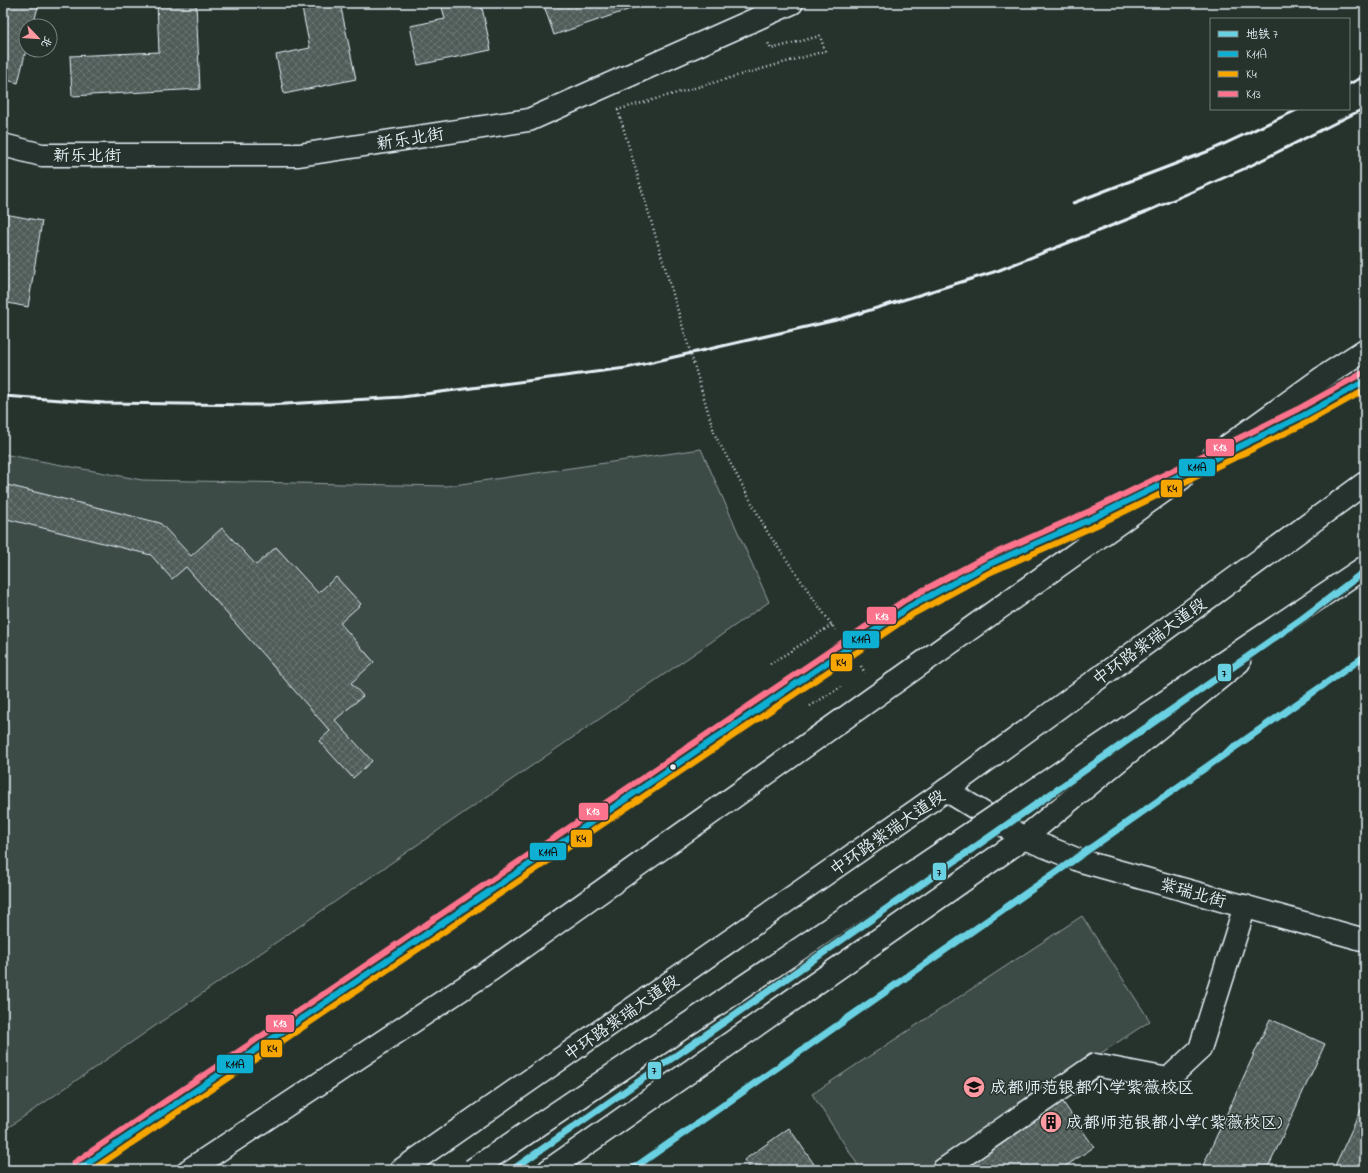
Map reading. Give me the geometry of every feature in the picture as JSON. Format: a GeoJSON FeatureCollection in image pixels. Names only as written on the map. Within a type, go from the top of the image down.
{"type":"FeatureCollection","features":[{"type":"Feature","properties":{"kind":"main road","name":"新乐北街"},"geometry":{"type":"LineString","coordinates":[[3,145],[42,155],[298,155],[530,120],[792,3]]}},
{"type":"Feature","properties":{"kind":"main road"},"geometry":{"type":"LineString","coordinates":[[189,1170],[492,969],[1316,383],[1365,350]]}},
{"type":"Feature","properties":{"kind":"main road","name":"中环路紫瑞大道段"},"geometry":{"type":"LineString","coordinates":[[401,1170],[946,790],[1365,483]]}},
{"type":"Feature","properties":{"kind":"main road"},"geometry":{"type":"LineString","coordinates":[[549,1170],[1024,838],[1365,559]]}},
{"type":"Feature","properties":{"kind":"main road"},"geometry":{"type":"LineString","coordinates":[[472,1170],[1365,567]]}},
{"type":"Feature","properties":{"kind":"main road","name":"紫瑞北街"},"geometry":{"type":"LineString","coordinates":[[946,790],[1024,838],[1081,861],[1365,940]]}},
{"type":"Feature","properties":{"kind":"main road"},"geometry":{"type":"LineString","coordinates":[[943,1170],[1095,1065],[1168,1080],[1200,1049],[1245,906]]}},
{"type":"Feature","properties":{"kind":"lane"},"geometry":{"type":"LineString","coordinates":[[78,1170],[909,607],[985,566],[1093,518],[1302,416],[1365,381]]}},
{"type":"Feature","properties":{"kind":"path"},"geometry":{"type":"LineString","coordinates":[[610,112],[825,51],[820,36],[771,49]]}},
{"type":"Feature","properties":{"kind":"path"},"geometry":{"type":"LineString","coordinates":[[618,110],[715,436],[768,533],[840,637]]}},
{"type":"Feature","properties":{"kind":"path"},"geometry":{"type":"LineString","coordinates":[[770,664],[832,625]]}},
{"type":"Feature","properties":{"kind":"path"},"geometry":{"type":"LineString","coordinates":[[857,661],[865,673],[859,677]]}},
{"type":"Feature","properties":{"kind":"path"},"geometry":{"type":"LineString","coordinates":[[810,706],[847,684]]}},
{"type":"Feature","properties":{"kind":"shaded area"},"geometry":{"type":"Polygon","coordinates":[[[701,449],[769,602],[3,1131],[3,454],[142,480],[447,486],[701,449]]]}},
{"type":"Feature","properties":{"kind":"shaded area"},"geometry":{"type":"Polygon","coordinates":[[[1082,916],[1150,1021],[923,1170],[861,1170],[812,1094],[1082,916]]]}},
{"type":"Feature","properties":{"kind":"building"},"geometry":{"type":"Polygon","coordinates":[[[3,3],[39,3],[35,18],[18,18],[18,58],[24,58],[18,83],[3,79],[3,3]]]}},
{"type":"Feature","properties":{"kind":"building"},"geometry":{"type":"Polygon","coordinates":[[[157,3],[196,3],[200,89],[72,96],[70,56],[159,52],[157,3]]]}},
{"type":"Feature","properties":{"kind":"building"},"geometry":{"type":"Polygon","coordinates":[[[301,3],[340,3],[356,79],[284,94],[276,55],[310,48],[301,3]]]}},
{"type":"Feature","properties":{"kind":"building"},"geometry":{"type":"Polygon","coordinates":[[[441,3],[481,3],[491,50],[418,65],[410,26],[445,19],[441,3]]]}},
{"type":"Feature","properties":{"kind":"building"},"geometry":{"type":"Polygon","coordinates":[[[543,3],[648,3],[554,35],[543,3]]]}},
{"type":"Feature","properties":{"kind":"building"},"geometry":{"type":"Polygon","coordinates":[[[5,214],[42,221],[28,307],[3,302],[3,224],[5,214]]]}},
{"type":"Feature","properties":{"kind":"building"},"geometry":{"type":"Polygon","coordinates":[[[3,484],[160,523],[191,556],[222,528],[256,565],[276,547],[318,593],[336,577],[361,604],[340,623],[374,662],[351,683],[363,696],[335,720],[372,761],[353,778],[319,741],[330,731],[186,567],[172,579],[151,555],[3,518],[3,484]]]}},
{"type":"Feature","properties":{"kind":"building"},"geometry":{"type":"Polygon","coordinates":[[[1270,1019],[1325,1044],[1267,1170],[1201,1170],[1270,1019]]]}},
{"type":"Feature","properties":{"kind":"building","name":"成都师范银都小学(紫薇校区)"},"geometry":{"type":"Polygon","coordinates":[[[1060,1098],[1094,1147],[1060,1170],[957,1170],[1060,1098]]]}},
{"type":"Feature","properties":{"kind":"building"},"geometry":{"type":"Polygon","coordinates":[[[1365,1101],[1365,1170],[1333,1170],[1365,1101]]]}},
{"type":"Feature","properties":{"kind":"building"},"geometry":{"type":"Polygon","coordinates":[[[789,1128],[818,1170],[751,1170],[744,1160],[789,1128]]]}},
{"type":"Feature","properties":{"kind":"railway"},"geometry":{"type":"LineString","coordinates":[[1350,84],[1365,76]]}},
{"type":"Feature","properties":{"kind":"railway"},"geometry":{"type":"LineString","coordinates":[[3,396],[105,403],[269,405],[402,397],[626,368],[841,319],[997,271],[1146,212],[1246,168],[1365,108]]}},
{"type":"Feature","properties":{"kind":"railway"},"geometry":{"type":"LineString","coordinates":[[1073,203],[1209,151],[1297,110]]}},
{"type":"Feature","properties":{"kind":"metro line","name":"7"},"geometry":{"type":"LineString","coordinates":[[512,1170],[1303,618],[1365,571]]}},
{"type":"Feature","properties":{"kind":"metro line","name":"7"},"geometry":{"type":"LineString","coordinates":[[631,1170],[1365,656]]}},
{"type":"Feature","properties":{"kind":"transit line","name":"K13"},"geometry":{"type":"LineString","coordinates":[[74,1163],[905,600],[982,559],[1090,511],[1298,409],[1361,374]]}},
{"type":"Feature","properties":{"kind":"transit line","name":"K11A"},"geometry":{"type":"LineString","coordinates":[[78,1170],[909,607],[985,566],[1093,518],[1302,416],[1365,381]]}},
{"type":"Feature","properties":{"kind":"transit line","name":"K4"},"geometry":{"type":"LineString","coordinates":[[92,1170],[913,614],[989,573],[1097,525],[1306,423],[1365,390]]}},
{"type":"Feature","properties":{"kind":"place","name":"成都师范银都小学紫薇校区"},"geometry":{"type":"Point","coordinates":[974,1087]}},
{"type":"Feature","properties":{"kind":"place","name":"成都师范银都小学(紫薇校区)"},"geometry":{"type":"Point","coordinates":[1051,1122]}}]}
